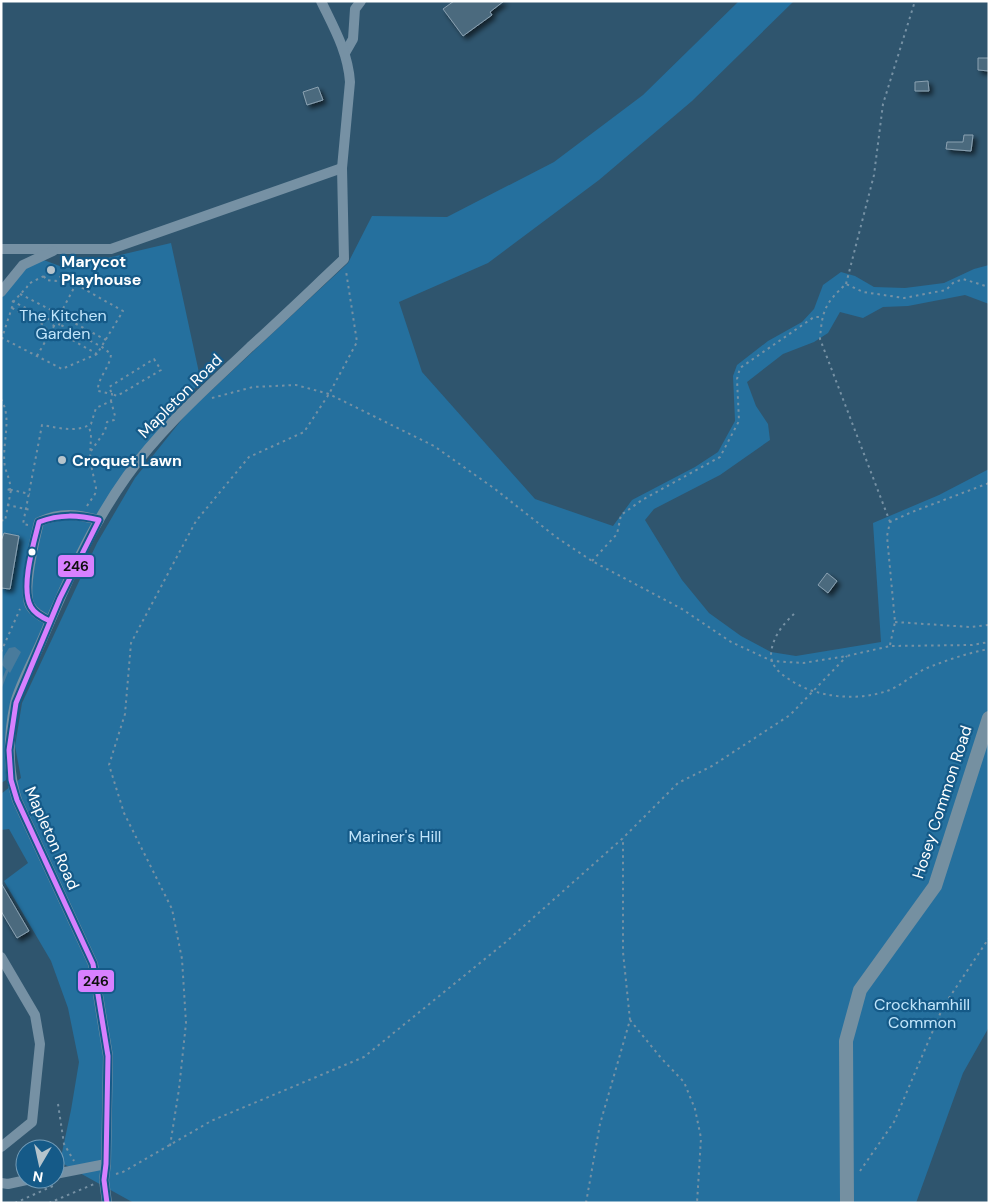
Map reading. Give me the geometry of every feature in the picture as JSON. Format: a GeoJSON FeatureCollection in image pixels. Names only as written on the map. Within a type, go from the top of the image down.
{"type":"FeatureCollection","features":[{"type":"Feature","properties":{"kind":"main road","name":"Hosey Common Road"},"geometry":{"type":"LineString","coordinates":[[847,1196],[846,1041],[860,990],[935,886],[989,718]]}},
{"type":"Feature","properties":{"kind":"street"},"geometry":{"type":"LineString","coordinates":[[321,1],[345,52],[349,68],[350,82],[342,168],[344,259]]}},
{"type":"Feature","properties":{"kind":"street"},"geometry":{"type":"LineString","coordinates":[[345,52],[353,39],[355,9],[360,1]]}},
{"type":"Feature","properties":{"kind":"street"},"geometry":{"type":"LineString","coordinates":[[1,249],[111,249],[342,168]]}},
{"type":"Feature","properties":{"kind":"street"},"geometry":{"type":"LineString","coordinates":[[1,292],[23,265],[56,249]]}},
{"type":"Feature","properties":{"kind":"street","name":"Mapleton Road"},"geometry":{"type":"LineString","coordinates":[[107,1203],[104,1180],[108,1056],[93,964],[17,800],[6,782],[16,703],[50,621],[99,520],[134,466],[189,404],[344,259]]}},
{"type":"Feature","properties":{"kind":"street"},"geometry":{"type":"LineString","coordinates":[[50,621],[31,608],[28,602],[28,577],[39,522],[53,516],[79,515],[99,520]]}},
{"type":"Feature","properties":{"kind":"street"},"geometry":{"type":"LineString","coordinates":[[1,957],[35,1015],[40,1044],[32,1122],[1,1147]]}},
{"type":"Feature","properties":{"kind":"street"},"geometry":{"type":"LineString","coordinates":[[65,1172],[106,1164]]}},
{"type":"Feature","properties":{"kind":"street"},"geometry":{"type":"LineString","coordinates":[[1,1182],[8,1184],[15,1182]]}},
{"type":"Feature","properties":{"kind":"path"},"geometry":{"type":"LineString","coordinates":[[890,646],[894,622],[887,536],[890,522],[820,339],[822,317],[832,297],[846,284],[874,175],[883,104],[915,1]]}},
{"type":"Feature","properties":{"kind":"path"},"geometry":{"type":"LineString","coordinates":[[170,1146],[179,1089],[186,1024],[182,959],[172,909],[124,813],[109,765],[125,714],[131,643],[196,521],[249,457],[304,432],[329,394],[357,342],[344,259]]}},
{"type":"Feature","properties":{"kind":"path"},"geometry":{"type":"LineString","coordinates":[[44,276],[46,280],[58,281],[61,276],[76,284],[123,311],[97,354],[62,369],[2,340],[13,301],[28,285],[44,276]]}},
{"type":"Feature","properties":{"kind":"path"},"geometry":{"type":"LineString","coordinates":[[846,284],[863,292],[904,298],[946,290],[953,282],[963,279],[989,287]]}},
{"type":"Feature","properties":{"kind":"path"},"geometry":{"type":"LineString","coordinates":[[13,301],[52,321],[57,320],[76,284]]}},
{"type":"Feature","properties":{"kind":"path"},"geometry":{"type":"LineString","coordinates":[[20,294],[51,310],[62,311],[68,319],[106,340]]}},
{"type":"Feature","properties":{"kind":"path"},"geometry":{"type":"LineString","coordinates":[[12,308],[44,325],[50,334]]}},
{"type":"Feature","properties":{"kind":"path"},"geometry":{"type":"LineString","coordinates":[[592,560],[617,534],[621,515],[642,500],[720,456],[739,422],[737,379],[740,368],[814,317],[822,317]]}},
{"type":"Feature","properties":{"kind":"path"},"geometry":{"type":"LineString","coordinates":[[57,320],[59,324],[102,347],[111,354],[110,361],[98,385],[98,391],[112,394],[117,396],[161,370],[154,359],[109,386],[112,394],[114,420],[107,422],[105,431],[90,452]]}},
{"type":"Feature","properties":{"kind":"path"},"geometry":{"type":"LineString","coordinates":[[52,321],[54,326]]}},
{"type":"Feature","properties":{"kind":"path"},"geometry":{"type":"LineString","coordinates":[[37,356],[54,326],[59,324]]}},
{"type":"Feature","properties":{"kind":"path"},"geometry":{"type":"LineString","coordinates":[[50,334],[60,333],[97,354]]}},
{"type":"Feature","properties":{"kind":"path"},"geometry":{"type":"LineString","coordinates":[[189,404],[253,386],[296,385],[329,394],[434,446],[495,489],[556,537],[592,560],[682,610],[731,642],[772,661],[802,663],[847,656],[890,646],[972,645],[989,642]]}},
{"type":"Feature","properties":{"kind":"path"},"geometry":{"type":"LineString","coordinates":[[1,399],[6,415],[4,456],[5,469],[9,477],[5,520],[1,520]]}},
{"type":"Feature","properties":{"kind":"path"},"geometry":{"type":"LineString","coordinates":[[23,524],[42,425],[74,430],[83,429],[91,424],[96,408],[112,402]]}},
{"type":"Feature","properties":{"kind":"path"},"geometry":{"type":"LineString","coordinates":[[79,515],[92,499],[96,488],[90,460],[92,434],[89,425]]}},
{"type":"Feature","properties":{"kind":"path"},"geometry":{"type":"LineString","coordinates":[[890,522],[989,483]]}},
{"type":"Feature","properties":{"kind":"path"},"geometry":{"type":"LineString","coordinates":[[1,488],[30,494]]}},
{"type":"Feature","properties":{"kind":"path"},"geometry":{"type":"LineString","coordinates":[[7,506],[30,510]]}},
{"type":"Feature","properties":{"kind":"path"},"geometry":{"type":"LineString","coordinates":[[794,614],[781,626],[771,652],[772,661],[779,672],[794,683],[827,695],[856,697],[888,691],[925,669],[970,653],[989,649]]}},
{"type":"Feature","properties":{"kind":"path"},"geometry":{"type":"LineString","coordinates":[[894,622],[970,627],[989,625]]}},
{"type":"Feature","properties":{"kind":"path"},"geometry":{"type":"LineString","coordinates":[[1,652],[13,626]]}},
{"type":"Feature","properties":{"kind":"path"},"geometry":{"type":"LineString","coordinates":[[123,1172],[211,1121],[364,1057],[507,941],[622,838],[678,783],[712,766],[790,714],[847,656]]}},
{"type":"Feature","properties":{"kind":"path"},"geometry":{"type":"LineString","coordinates":[[586,1203],[600,1124],[630,1020],[623,952],[622,838]]}},
{"type":"Feature","properties":{"kind":"path"},"geometry":{"type":"LineString","coordinates":[[847,1196],[894,1122],[943,1007],[989,938]]}},
{"type":"Feature","properties":{"kind":"path"},"geometry":{"type":"LineString","coordinates":[[630,1020],[661,1058],[684,1082],[695,1109],[701,1138],[698,1203]]}},
{"type":"Feature","properties":{"kind":"path"},"geometry":{"type":"LineString","coordinates":[[58,1104],[64,1144],[80,1169]]}},
{"type":"Feature","properties":{"kind":"path"},"geometry":{"type":"LineString","coordinates":[[49,1203],[104,1180]]}},
{"type":"Feature","properties":{"kind":"green space","name":"Mariner's Hill"},"geometry":{"type":"Polygon","coordinates":[[[739,1],[794,1],[692,101],[599,180],[488,263],[399,302],[422,372],[535,499],[613,526],[632,500],[695,467],[718,452],[735,421],[733,376],[737,365],[768,341],[802,322],[814,309],[823,285],[841,272],[855,276],[874,287],[905,288],[944,283],[974,269],[989,265],[989,304],[965,295],[908,306],[883,307],[863,318],[840,312],[828,333],[814,342],[783,354],[747,382],[756,406],[768,424],[770,440],[720,475],[654,509],[645,520],[682,580],[709,613],[741,636],[771,652],[796,656],[881,642],[873,523],[939,495],[989,469],[989,1027],[963,1073],[916,1203],[134,1203],[65,1165],[65,1139],[79,1062],[68,1008],[51,961],[4,881],[28,863],[9,829],[1,830],[1,794],[21,778],[15,746],[22,703],[97,543],[135,478],[187,413],[348,263],[372,216],[447,217],[554,162],[643,95],[739,1]]]}},
{"type":"Feature","properties":{"kind":"green space","name":"The Kitchen Garden"},"geometry":{"type":"Polygon","coordinates":[[[171,243],[201,382],[185,398],[132,466],[44,625],[5,747],[6,780],[1,783],[1,296],[31,263],[41,259],[65,268],[171,243]]]}},
{"type":"Feature","properties":{"kind":"shaded area"},"geometry":{"type":"Polygon","coordinates":[[[15,647],[21,652],[10,673],[2,665],[4,656],[9,648],[15,647]]]}},
{"type":"Feature","properties":{"kind":"building"},"geometry":{"type":"Polygon","coordinates":[[[454,1],[504,1],[490,12],[492,15],[463,36],[443,9],[454,1]]]}},
{"type":"Feature","properties":{"kind":"building"},"geometry":{"type":"Polygon","coordinates":[[[978,58],[989,58],[989,71],[978,70],[978,58]]]}},
{"type":"Feature","properties":{"kind":"building"},"geometry":{"type":"Polygon","coordinates":[[[928,81],[929,91],[915,91],[915,82],[928,81]]]}},
{"type":"Feature","properties":{"kind":"building"},"geometry":{"type":"Polygon","coordinates":[[[318,87],[323,100],[307,105],[303,92],[318,87]]]}},
{"type":"Feature","properties":{"kind":"building"},"geometry":{"type":"Polygon","coordinates":[[[964,135],[973,135],[971,151],[946,149],[947,142],[963,142],[964,135]]]}},
{"type":"Feature","properties":{"kind":"building"},"geometry":{"type":"Polygon","coordinates":[[[4,533],[19,536],[10,589],[1,588],[1,541],[4,533]]]}},
{"type":"Feature","properties":{"kind":"building"},"geometry":{"type":"Polygon","coordinates":[[[827,573],[837,581],[828,593],[818,585],[827,573]]]}},
{"type":"Feature","properties":{"kind":"building"},"geometry":{"type":"Polygon","coordinates":[[[1,883],[29,931],[17,938],[1,911],[1,883]]]}},
{"type":"Feature","properties":{"kind":"waterway"},"geometry":{"type":"LineString","coordinates":[[1,686],[7,671]]}},
{"type":"Feature","properties":{"kind":"transit line","name":"246"},"geometry":{"type":"LineString","coordinates":[[50,621],[35,612],[28,599],[27,577],[39,522],[69,516],[99,520],[60,598],[16,703],[9,750],[11,780],[17,800],[93,964],[108,1056],[104,1180],[107,1203]]}},
{"type":"Feature","properties":{"kind":"place","name":"Marycot Playhouse"},"geometry":{"type":"Point","coordinates":[51,270]}},
{"type":"Feature","properties":{"kind":"place","name":"Croquet Lawn"},"geometry":{"type":"Point","coordinates":[62,460]}},
{"type":"Feature","properties":{"kind":"park label","name":"Crockhamhill Common"},"geometry":{"type":"Point","coordinates":[922,1013]}}]}
